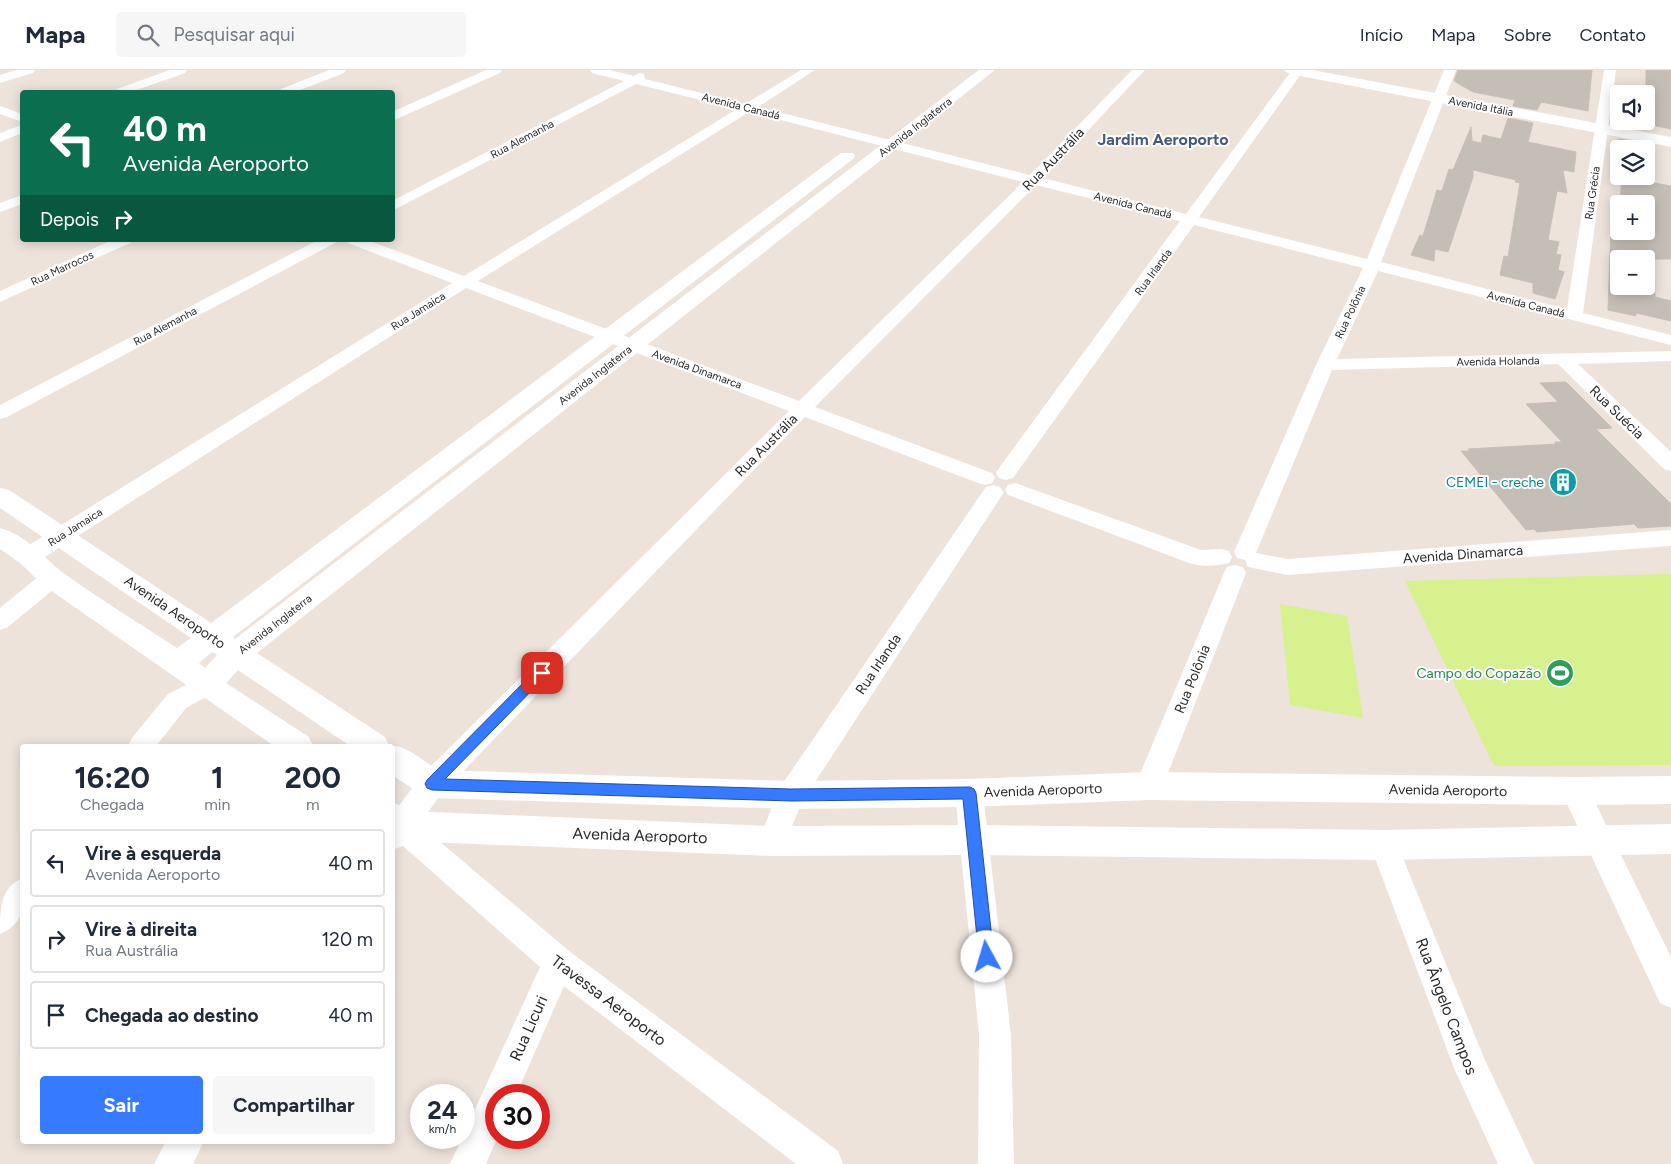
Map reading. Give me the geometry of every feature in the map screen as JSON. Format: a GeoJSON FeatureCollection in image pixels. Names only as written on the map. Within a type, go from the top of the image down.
{"type":"FeatureCollection","features":[{"type":"Feature","properties":{"kind":"street"},"geometry":{"type":"LineString","coordinates":[[0,79],[29,70]]}},
{"type":"Feature","properties":{"kind":"street"},"geometry":{"type":"LineString","coordinates":[[126,90],[181,70]]}},
{"type":"Feature","properties":{"kind":"street"},"geometry":{"type":"LineString","coordinates":[[290,90],[340,70]]}},
{"type":"Feature","properties":{"kind":"street"},"geometry":{"type":"LineString","coordinates":[[395,116],[496,70]]}},
{"type":"Feature","properties":{"kind":"street","name":"Avenida Canadá"},"geometry":{"type":"LineString","coordinates":[[596,70],[1671,340]]}},
{"type":"Feature","properties":{"kind":"street","name":"Rua Alemanha"},"geometry":{"type":"LineString","coordinates":[[395,205],[652,70]]}},
{"type":"Feature","properties":{"kind":"street","name":"Rua Jamaica"},"geometry":{"type":"LineString","coordinates":[[30,556],[465,282],[809,70]]}},
{"type":"Feature","properties":{"kind":"street","name":"Avenida Inglaterra"},"geometry":{"type":"LineString","coordinates":[[178,663],[211,636],[960,70]]}},
{"type":"Feature","properties":{"kind":"street","name":"Avenida Inglaterra"},"geometry":{"type":"LineString","coordinates":[[206,685],[236,654],[988,70]]}},
{"type":"Feature","properties":{"kind":"street","name":"Rua Austrália"},"geometry":{"type":"LineString","coordinates":[[395,827],[432,784],[803,408],[1033,180],[1139,70]]}},
{"type":"Feature","properties":{"kind":"street","name":"Avenida Itália"},"geometry":{"type":"LineString","coordinates":[[1295,70],[1440,94],[1603,125],[1671,134]]}},
{"type":"Feature","properties":{"kind":"street","name":"Rua Irlanda"},"geometry":{"type":"LineString","coordinates":[[772,841],[791,795],[1000,483],[1191,219],[1295,70]]}},
{"type":"Feature","properties":{"kind":"street","name":"Avenida Itália"},"geometry":{"type":"LineString","coordinates":[[1335,70],[1440,94]]}},
{"type":"Feature","properties":{"kind":"street","name":"Rua Polônia"},"geometry":{"type":"LineString","coordinates":[[1149,786],[1239,561],[1372,266],[1450,70]]}},
{"type":"Feature","properties":{"kind":"street","name":"Rua Grécia"},"geometry":{"type":"LineString","coordinates":[[1574,316],[1610,70]]}},
{"type":"Feature","properties":{"kind":"street"},"geometry":{"type":"LineString","coordinates":[[0,110],[20,117]]}},
{"type":"Feature","properties":{"kind":"street","name":"Avenida Itália"},"geometry":{"type":"LineString","coordinates":[[1603,125],[1671,142]]}},
{"type":"Feature","properties":{"kind":"street"},"geometry":{"type":"LineString","coordinates":[[0,138],[20,130]]}},
{"type":"Feature","properties":{"kind":"street"},"geometry":{"type":"LineString","coordinates":[[0,208],[20,200]]}},
{"type":"Feature","properties":{"kind":"street","name":"Rua Marrocos"},"geometry":{"type":"LineString","coordinates":[[0,297],[121,242]]}},
{"type":"Feature","properties":{"kind":"street","name":"Rua Alemanha"},"geometry":{"type":"LineString","coordinates":[[0,413],[326,242]]}},
{"type":"Feature","properties":{"kind":"street","name":"Avenida Dinamarca"},"geometry":{"type":"LineString","coordinates":[[358,242],[1200,558],[1288,567],[1671,538]]}},
{"type":"Feature","properties":{"kind":"street"},"geometry":{"type":"LineString","coordinates":[[1613,326],[1635,345],[1638,354],[1629,356]]}},
{"type":"Feature","properties":{"kind":"street","name":"Avenida Holanda"},"geometry":{"type":"LineString","coordinates":[[1326,365],[1671,356]]}},
{"type":"Feature","properties":{"kind":"street","name":"Rua Suécia"},"geometry":{"type":"LineString","coordinates":[[1563,359],[1671,464]]}},
{"type":"Feature","properties":{"kind":"street","name":"Avenida Aeroporto"},"geometry":{"type":"LineString","coordinates":[[0,496],[371,744]]}},
{"type":"Feature","properties":{"kind":"street"},"geometry":{"type":"LineString","coordinates":[[0,537],[30,556],[52,578],[295,744]]}},
{"type":"Feature","properties":{"kind":"street"},"geometry":{"type":"LineString","coordinates":[[0,622],[52,578]]}},
{"type":"Feature","properties":{"kind":"street"},"geometry":{"type":"LineString","coordinates":[[178,663],[178,701]]}},
{"type":"Feature","properties":{"kind":"street"},"geometry":{"type":"LineString","coordinates":[[143,744],[178,701],[206,685]]}},
{"type":"Feature","properties":{"kind":"street"},"geometry":{"type":"LineString","coordinates":[[395,760],[432,784]]}},
{"type":"Feature","properties":{"kind":"street","name":"Avenida Aeroporto"},"geometry":{"type":"LineString","coordinates":[[432,784],[791,795],[970,793],[1149,786],[1575,791],[1671,790]]}},
{"type":"Feature","properties":{"kind":"street"},"geometry":{"type":"LineString","coordinates":[[1575,791],[1671,992]]}},
{"type":"Feature","properties":{"kind":"street"},"geometry":{"type":"LineString","coordinates":[[970,793],[995,1035],[996,1164]]}},
{"type":"Feature","properties":{"kind":"street","name":"Avenida Aeroporto"},"geometry":{"type":"LineString","coordinates":[[395,827],[772,841],[974,840],[1384,845],[1671,839]]}},
{"type":"Feature","properties":{"kind":"street","name":"Travessa Aeroporto"},"geometry":{"type":"LineString","coordinates":[[395,827],[558,962],[825,1164]]}},
{"type":"Feature","properties":{"kind":"street","name":"Rua Ângelo Campos"},"geometry":{"type":"LineString","coordinates":[[1384,845],[1471,1068],[1516,1164]]}},
{"type":"Feature","properties":{"kind":"street"},"geometry":{"type":"LineString","coordinates":[[0,919],[20,894]]}},
{"type":"Feature","properties":{"kind":"street","name":"Rua Licuri"},"geometry":{"type":"LineString","coordinates":[[504,1084],[558,962]]}},
{"type":"Feature","properties":{"kind":"street"},"geometry":{"type":"LineString","coordinates":[[468,1164],[485,1125]]}},
{"type":"Feature","properties":{"kind":"street"},"geometry":{"type":"LineString","coordinates":[[172,1164],[185,1144]]}},
{"type":"Feature","properties":{"kind":"green space","name":"Campo do Copazão"},"geometry":{"type":"Polygon","coordinates":[[[1671,574],[1671,765],[1494,766],[1405,581],[1671,574]]]}},
{"type":"Feature","properties":{"kind":"green space"},"geometry":{"type":"Polygon","coordinates":[[[1280,604],[1347,616],[1363,718],[1290,705],[1280,604]]]}},
{"type":"Feature","properties":{"kind":"building"},"geometry":{"type":"Polygon","coordinates":[[[1458,70],[1592,70],[1588,111],[1541,102],[1537,110],[1513,106],[1515,100],[1473,92],[1454,81],[1458,70]]]}},
{"type":"Feature","properties":{"kind":"building"},"geometry":{"type":"Polygon","coordinates":[[[1646,70],[1671,70],[1671,129],[1655,126],[1655,85],[1646,85],[1646,70]]]}},
{"type":"Feature","properties":{"kind":"building"},"geometry":{"type":"Polygon","coordinates":[[[1508,118],[1533,123],[1528,142],[1576,152],[1574,172],[1563,170],[1567,193],[1557,191],[1548,240],[1559,242],[1556,254],[1561,255],[1558,270],[1564,272],[1555,299],[1533,293],[1533,283],[1500,275],[1504,256],[1508,257],[1520,183],[1515,182],[1516,180],[1473,170],[1473,177],[1448,252],[1435,249],[1434,261],[1411,255],[1420,235],[1423,236],[1437,190],[1442,191],[1449,169],[1453,170],[1471,127],[1472,141],[1481,143],[1483,135],[1501,139],[1508,118]]]}},
{"type":"Feature","properties":{"kind":"building"},"geometry":{"type":"Polygon","coordinates":[[[1655,183],[1671,186],[1671,259],[1655,259],[1655,250],[1610,250],[1610,240],[1655,240],[1655,195],[1621,195],[1621,185],[1655,185],[1655,183]]]}},
{"type":"Feature","properties":{"kind":"building"},"geometry":{"type":"Polygon","coordinates":[[[1610,253],[1610,295],[1655,295],[1655,297],[1671,301],[1671,321],[1636,313],[1636,316],[1608,310],[1610,253]]]}},
{"type":"Feature","properties":{"kind":"building","name":"CEMEI - creche"},"geometry":{"type":"Polygon","coordinates":[[[1566,382],[1612,428],[1596,429],[1671,504],[1671,526],[1638,528],[1634,524],[1537,532],[1534,529],[1526,530],[1461,451],[1562,442],[1526,404],[1558,402],[1540,383],[1566,382]]]}},
{"type":"Feature","properties":{"kind":"place","name":"CEMEI - creche"},"geometry":{"type":"Point","coordinates":[1563,482]}},
{"type":"Feature","properties":{"kind":"place","name":"Campo do Copazão"},"geometry":{"type":"Point","coordinates":[1560,673]}},
{"type":"Feature","properties":{"kind":"district","name":"Jardim Aeroporto"},"geometry":{"type":"Point","coordinates":[1163,139]}},
{"type":"Feature","properties":{"kind":"route"},"geometry":{"type":"LineString","coordinates":[[542,673],[432,784],[791,795],[970,793],[987,957]]}}]}
